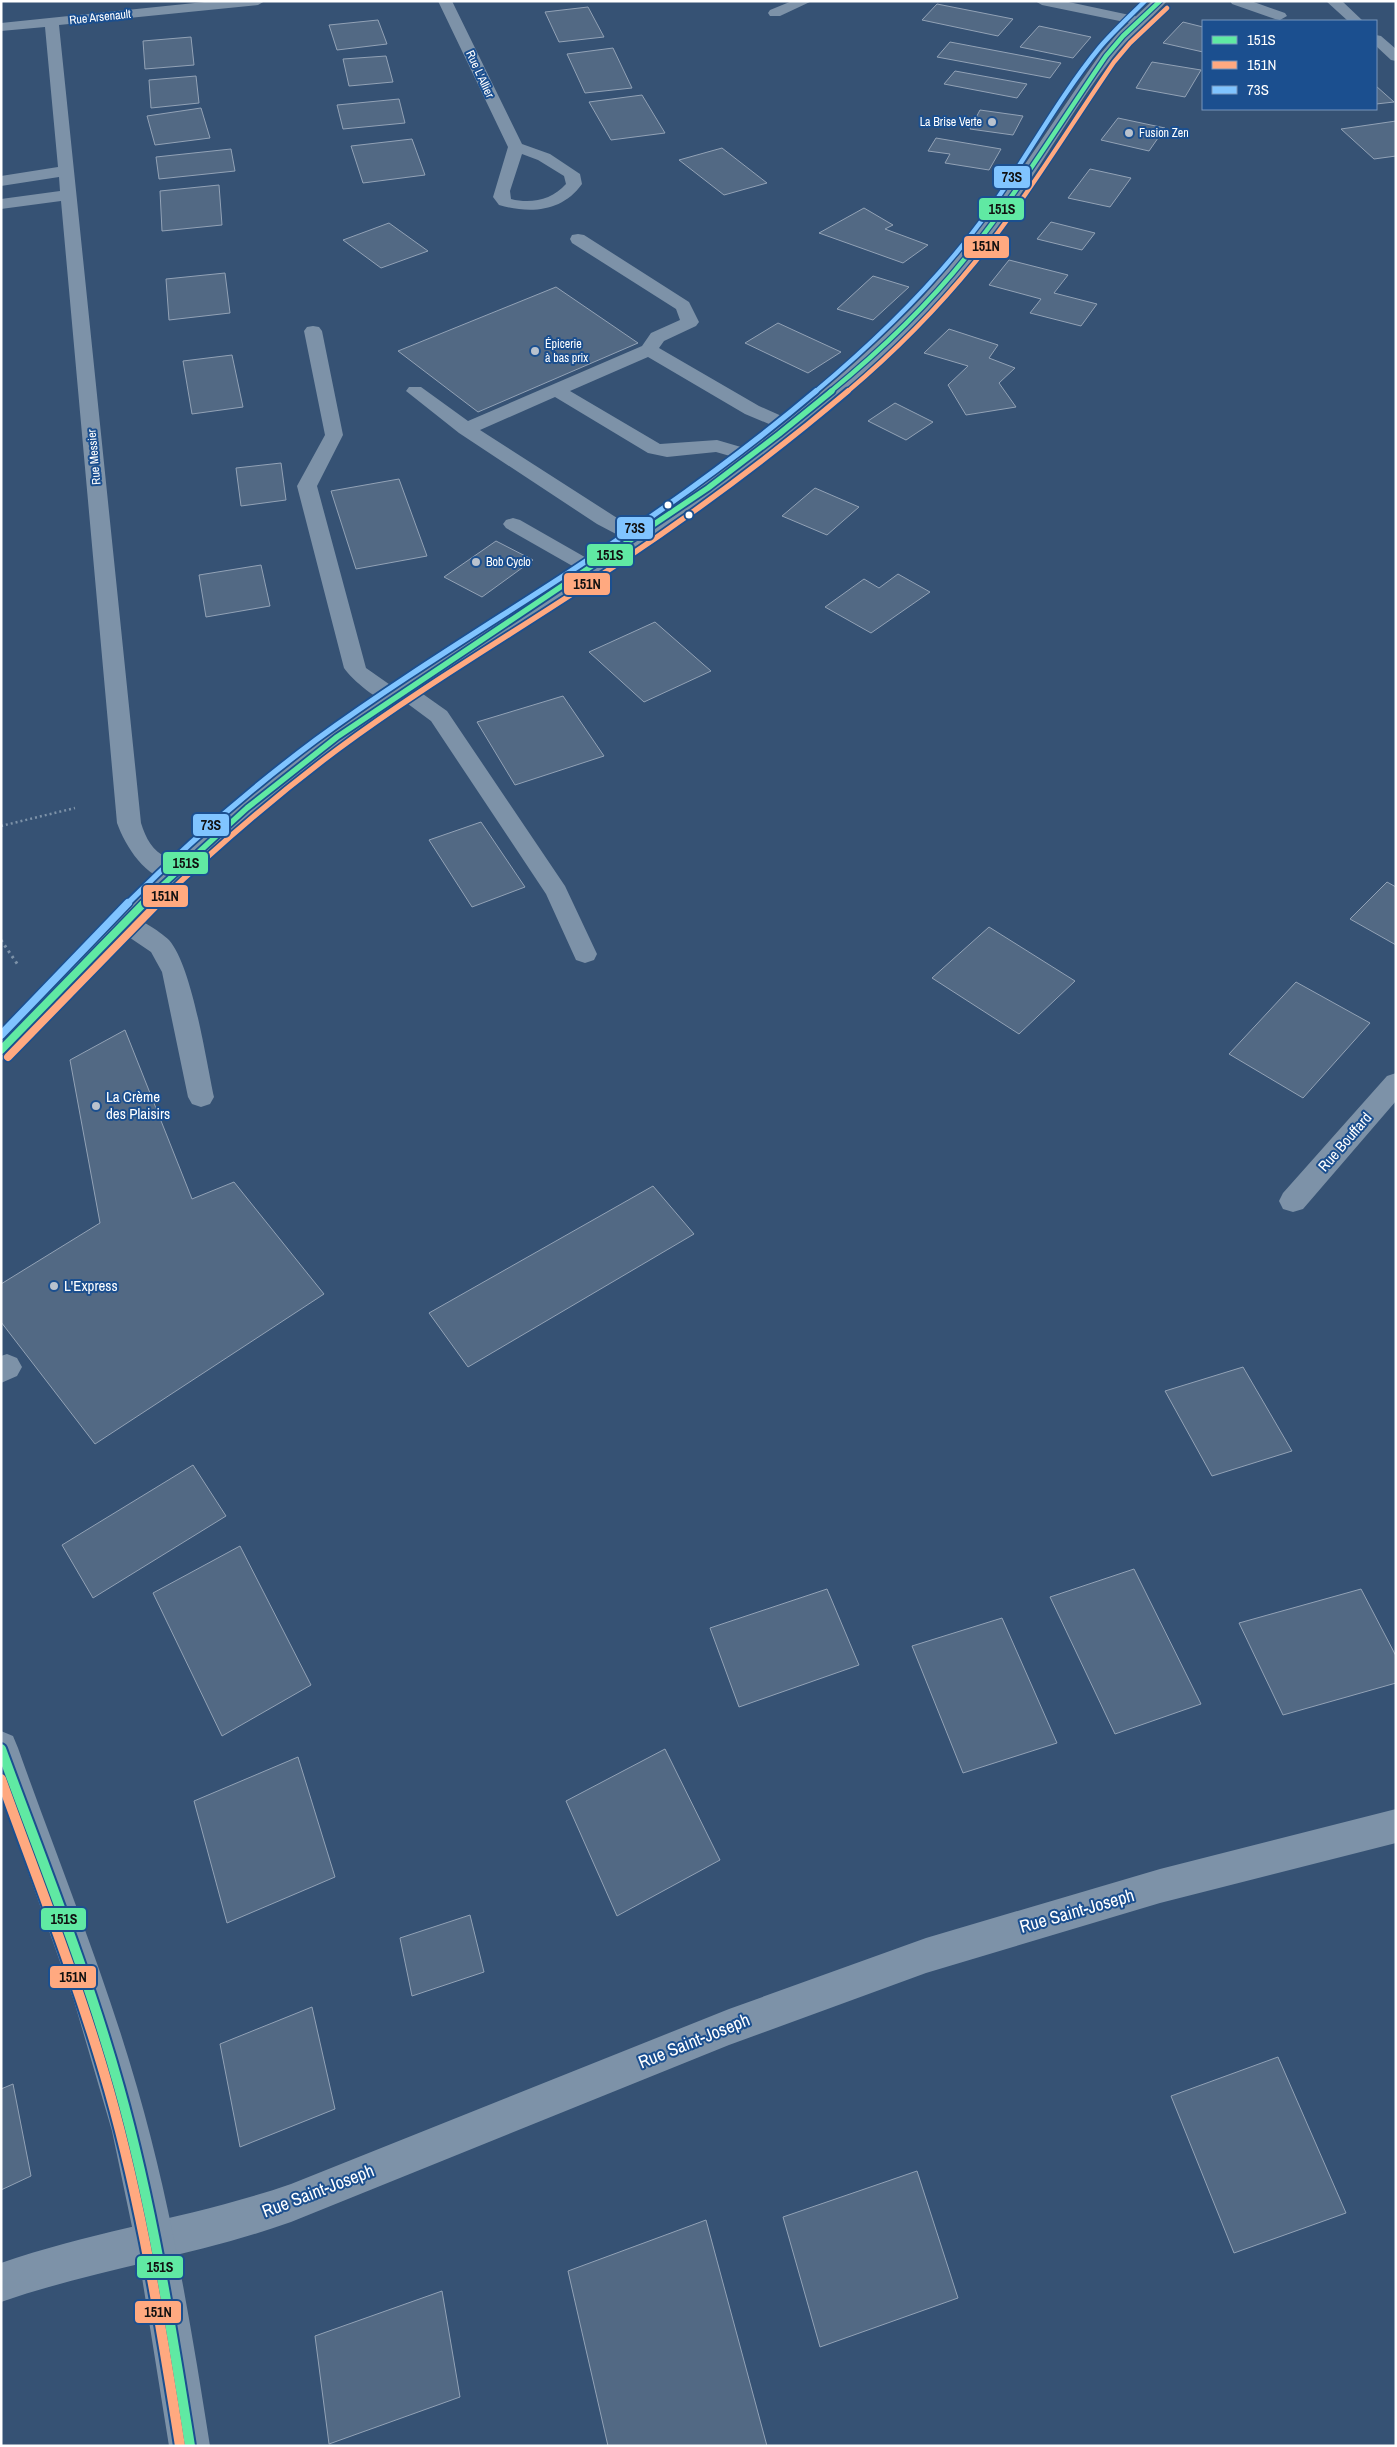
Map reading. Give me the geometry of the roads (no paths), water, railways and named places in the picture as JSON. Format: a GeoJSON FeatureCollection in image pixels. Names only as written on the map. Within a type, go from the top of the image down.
{"type":"FeatureCollection","features":[{"type":"Feature","properties":{"kind":"street","name":"Rue Arsenault"},"geometry":{"type":"LineString","coordinates":[[1,27],[258,1]]}},
{"type":"Feature","properties":{"kind":"street","name":"Rue L'Allier"},"geometry":{"type":"LineString","coordinates":[[445,1],[516,147]]}},
{"type":"Feature","properties":{"kind":"street"},"geometry":{"type":"LineString","coordinates":[[774,13],[806,1]]}},
{"type":"Feature","properties":{"kind":"street"},"geometry":{"type":"LineString","coordinates":[[1042,1],[1139,21]]}},
{"type":"Feature","properties":{"kind":"street"},"geometry":{"type":"LineString","coordinates":[[1237,1],[1280,16]]}},
{"type":"Feature","properties":{"kind":"street"},"geometry":{"type":"LineString","coordinates":[[1333,1],[1355,20]]}},
{"type":"Feature","properties":{"kind":"street"},"geometry":{"type":"LineString","coordinates":[[1,1050],[123,921],[174,873],[284,777],[400,695],[716,484],[788,426],[878,349],[946,282],[983,235],[1106,56],[1158,2]]}},
{"type":"Feature","properties":{"kind":"street","name":"Rue Messier"},"geometry":{"type":"LineString","coordinates":[[52,22],[129,823],[134,839],[143,854],[174,873]]}},
{"type":"Feature","properties":{"kind":"street"},"geometry":{"type":"LineString","coordinates":[[1377,40],[1396,57]]}},
{"type":"Feature","properties":{"kind":"street"},"geometry":{"type":"LineString","coordinates":[[516,147],[544,157],[572,174],[574,184],[570,190],[561,198],[542,204],[525,206],[505,202],[501,197],[502,191],[516,147]]}},
{"type":"Feature","properties":{"kind":"street"},"geometry":{"type":"LineString","coordinates":[[1,181],[66,171]]}},
{"type":"Feature","properties":{"kind":"street"},"geometry":{"type":"LineString","coordinates":[[1,204],[69,195]]}},
{"type":"Feature","properties":{"kind":"street"},"geometry":{"type":"LineString","coordinates":[[466,429],[648,350],[658,337],[690,322],[683,306],[578,239]]}},
{"type":"Feature","properties":{"kind":"street"},"geometry":{"type":"LineString","coordinates":[[313,331],[334,435],[307,486],[355,668],[359,674],[400,695],[429,707],[439,716],[556,892],[585,954]]}},
{"type":"Feature","properties":{"kind":"street"},"geometry":{"type":"LineString","coordinates":[[648,350],[752,410],[788,426]]}},
{"type":"Feature","properties":{"kind":"street"},"geometry":{"type":"LineString","coordinates":[[555,390],[655,449],[667,451],[717,446],[751,456]]}},
{"type":"Feature","properties":{"kind":"street"},"geometry":{"type":"LineString","coordinates":[[415,391],[466,429],[604,520],[635,538]]}},
{"type":"Feature","properties":{"kind":"street"},"geometry":{"type":"LineString","coordinates":[[513,524],[590,568]]}},
{"type":"Feature","properties":{"kind":"street"},"geometry":{"type":"LineString","coordinates":[[123,921],[160,946],[174,972],[201,1097]]}},
{"type":"Feature","properties":{"kind":"street","name":"Rue Bouffard"},"geometry":{"type":"LineString","coordinates":[[1293,1201],[1396,1083]]}},
{"type":"Feature","properties":{"kind":"street"},"geometry":{"type":"LineString","coordinates":[[1,1748],[90,1996],[118,2086],[156,2241],[190,2446]]}},
{"type":"Feature","properties":{"kind":"street","name":"Rue Saint-Joseph"},"geometry":{"type":"LineString","coordinates":[[1,2283],[40,2268],[156,2241],[274,2210],[775,2009],[896,1965],[1053,1916],[1396,1826]]}},
{"type":"Feature","properties":{"kind":"place","name":"La Brise Verte"},"geometry":{"type":"Point","coordinates":[992,122]}},
{"type":"Feature","properties":{"kind":"place","name":"Fusion Zen"},"geometry":{"type":"Point","coordinates":[1129,133]}},
{"type":"Feature","properties":{"kind":"place","name":"Épicerie à bas prix"},"geometry":{"type":"Point","coordinates":[535,351]}},
{"type":"Feature","properties":{"kind":"place","name":"Bob Cyclo"},"geometry":{"type":"Point","coordinates":[476,562]}},
{"type":"Feature","properties":{"kind":"place","name":"La Crème des Plaisirs"},"geometry":{"type":"Point","coordinates":[96,1106]}},
{"type":"Feature","properties":{"kind":"place","name":"L'Express"},"geometry":{"type":"Point","coordinates":[54,1286]}}]}
